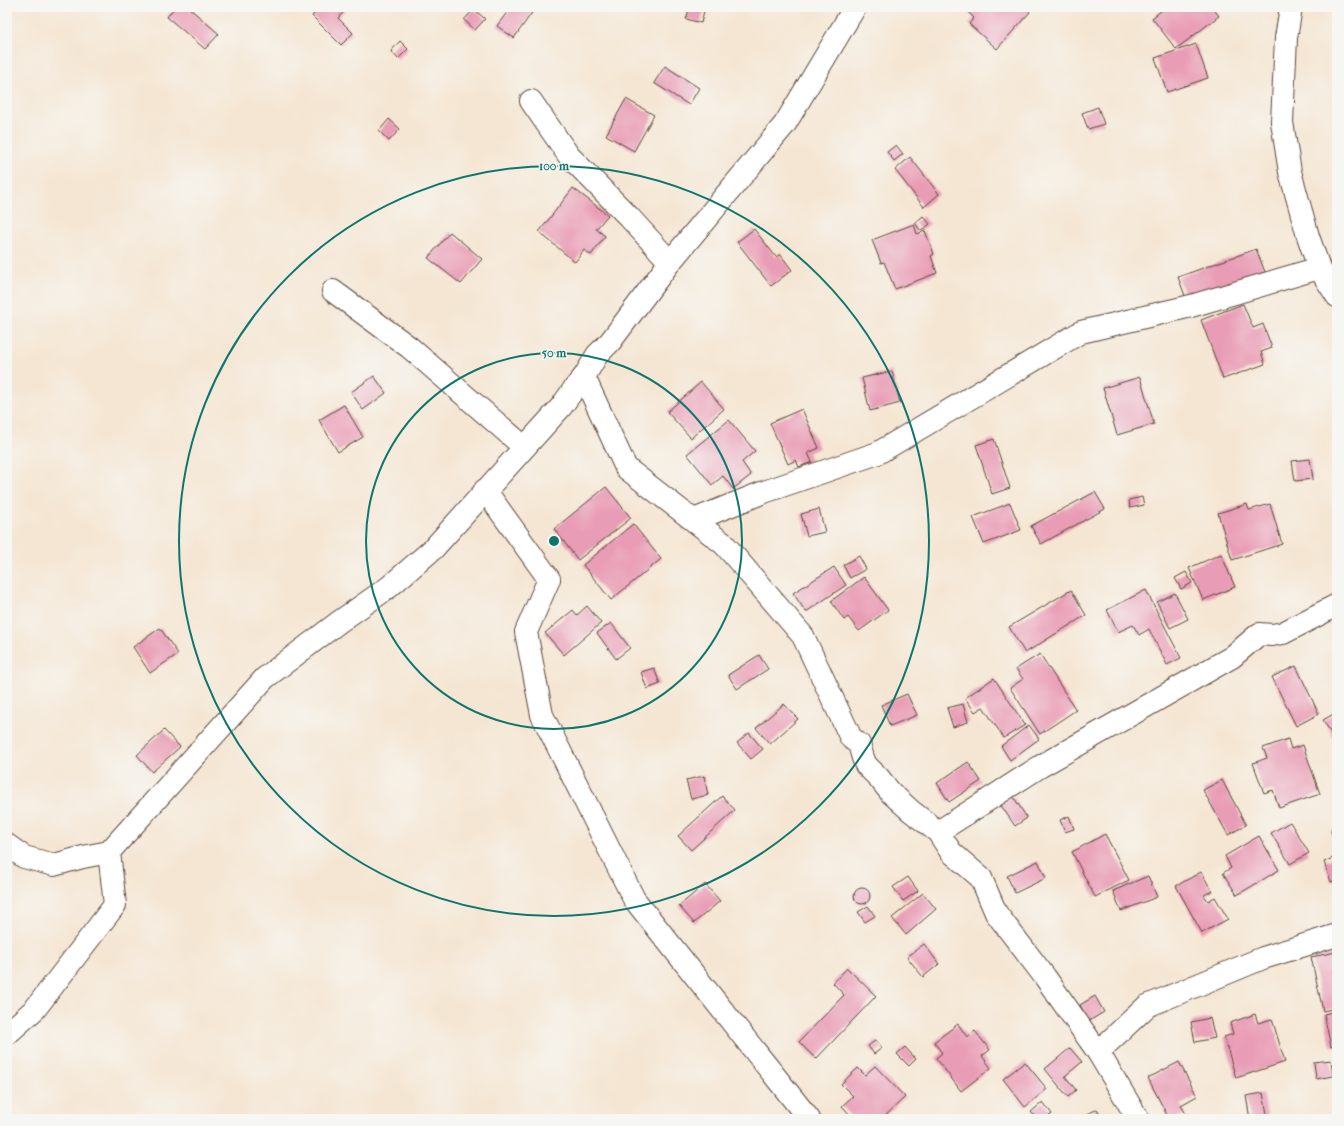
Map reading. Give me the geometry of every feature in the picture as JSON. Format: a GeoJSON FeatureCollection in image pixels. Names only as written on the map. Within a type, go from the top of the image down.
{"type":"FeatureCollection","features":[{"type":"Feature","properties":{"kind":"street"},"geometry":{"type":"LineString","coordinates":[[7,845],[24,857],[54,865],[109,852],[265,678],[339,622],[389,587],[433,549],[561,408],[574,389],[584,378],[597,355],[610,342],[670,262],[713,212],[784,124],[855,7]]}},
{"type":"Feature","properties":{"kind":"street"},"geometry":{"type":"LineString","coordinates":[[1291,7],[1286,38],[1282,122],[1290,172],[1306,229],[1320,268],[1337,296]]}},
{"type":"Feature","properties":{"kind":"street"},"geometry":{"type":"LineString","coordinates":[[531,101],[569,156],[670,262]]}},
{"type":"Feature","properties":{"kind":"street"},"geometry":{"type":"LineString","coordinates":[[694,520],[764,492],[878,453],[1081,332],[1191,306],[1320,268]]}},
{"type":"Feature","properties":{"kind":"street"},"geometry":{"type":"LineString","coordinates":[[333,291],[409,347],[524,447]]}},
{"type":"Feature","properties":{"kind":"street"},"geometry":{"type":"LineString","coordinates":[[584,378],[626,468],[724,544],[803,636],[831,692],[851,738],[859,744],[866,765],[891,793],[911,812],[938,832],[951,852],[982,878],[996,913],[1045,977],[1098,1052],[1138,1119]]}},
{"type":"Feature","properties":{"kind":"street"},"geometry":{"type":"LineString","coordinates":[[485,490],[549,579],[526,632],[542,715],[634,899],[809,1119]]}},
{"type":"Feature","properties":{"kind":"street"},"geometry":{"type":"LineString","coordinates":[[938,832],[1041,766],[1232,657],[1259,634],[1272,635],[1283,633],[1337,605]]}},
{"type":"Feature","properties":{"kind":"street"},"geometry":{"type":"LineString","coordinates":[[7,1034],[35,1009],[115,905],[109,852]]}},
{"type":"Feature","properties":{"kind":"street"},"geometry":{"type":"LineString","coordinates":[[1098,1052],[1147,1006],[1263,958],[1337,935]]}},
{"type":"Feature","properties":{"kind":"building"},"geometry":{"type":"Polygon","coordinates":[[[175,7],[188,7],[219,34],[205,49],[167,17],[175,7]]]}},
{"type":"Feature","properties":{"kind":"building"},"geometry":{"type":"Polygon","coordinates":[[[321,7],[348,7],[338,18],[353,33],[341,45],[312,16],[321,7]]]}},
{"type":"Feature","properties":{"kind":"building"},"geometry":{"type":"Polygon","coordinates":[[[511,7],[536,7],[514,38],[497,26],[511,7]]]}},
{"type":"Feature","properties":{"kind":"building"},"geometry":{"type":"Polygon","coordinates":[[[690,7],[705,7],[701,23],[686,19],[690,7]]]}},
{"type":"Feature","properties":{"kind":"building"},"geometry":{"type":"Polygon","coordinates":[[[970,7],[1025,7],[1030,12],[997,49],[969,24],[974,18],[967,11],[970,7]]]}},
{"type":"Feature","properties":{"kind":"building"},"geometry":{"type":"Polygon","coordinates":[[[1166,7],[1212,7],[1219,16],[1176,49],[1152,18],[1166,7]]]}},
{"type":"Feature","properties":{"kind":"building"},"geometry":{"type":"Polygon","coordinates":[[[474,9],[485,19],[475,30],[464,20],[474,9]]]}},
{"type":"Feature","properties":{"kind":"building"},"geometry":{"type":"Polygon","coordinates":[[[400,41],[408,49],[398,59],[391,51],[400,41]]]}},
{"type":"Feature","properties":{"kind":"building"},"geometry":{"type":"Polygon","coordinates":[[[1196,44],[1208,78],[1167,92],[1155,58],[1196,44]]]}},
{"type":"Feature","properties":{"kind":"building"},"geometry":{"type":"Polygon","coordinates":[[[665,66],[699,88],[689,105],[654,83],[665,66]]]}},
{"type":"Feature","properties":{"kind":"building"},"geometry":{"type":"Polygon","coordinates":[[[626,99],[654,115],[634,151],[606,135],[626,99]]]}},
{"type":"Feature","properties":{"kind":"building"},"geometry":{"type":"Polygon","coordinates":[[[1098,107],[1104,124],[1088,129],[1082,113],[1098,107]]]}},
{"type":"Feature","properties":{"kind":"building"},"geometry":{"type":"Polygon","coordinates":[[[389,119],[400,129],[389,141],[379,131],[389,119]]]}},
{"type":"Feature","properties":{"kind":"building"},"geometry":{"type":"Polygon","coordinates":[[[896,145],[903,154],[894,161],[887,152],[896,145]]]}},
{"type":"Feature","properties":{"kind":"building"},"geometry":{"type":"Polygon","coordinates":[[[910,157],[939,194],[924,207],[895,170],[910,157]]]}},
{"type":"Feature","properties":{"kind":"building"},"geometry":{"type":"Polygon","coordinates":[[[573,188],[608,215],[596,229],[605,236],[591,255],[584,250],[575,262],[539,232],[573,188]]]}},
{"type":"Feature","properties":{"kind":"building"},"geometry":{"type":"Polygon","coordinates":[[[923,216],[930,224],[921,231],[915,223],[923,216]]]}},
{"type":"Feature","properties":{"kind":"building"},"geometry":{"type":"Polygon","coordinates":[[[914,224],[917,234],[925,231],[934,254],[931,256],[937,273],[895,289],[884,262],[881,263],[872,240],[914,224]]]}},
{"type":"Feature","properties":{"kind":"building"},"geometry":{"type":"Polygon","coordinates":[[[754,229],[776,257],[780,254],[792,270],[771,286],[737,242],[754,229]]]}},
{"type":"Feature","properties":{"kind":"building"},"geometry":{"type":"Polygon","coordinates":[[[450,232],[482,259],[461,284],[428,258],[450,232]]]}},
{"type":"Feature","properties":{"kind":"building"},"geometry":{"type":"Polygon","coordinates":[[[1256,249],[1265,272],[1187,301],[1178,277],[1256,249]]]}},
{"type":"Feature","properties":{"kind":"building"},"geometry":{"type":"Polygon","coordinates":[[[1243,304],[1253,328],[1263,324],[1272,348],[1261,352],[1265,364],[1223,379],[1201,320],[1243,304]]]}},
{"type":"Feature","properties":{"kind":"building"},"geometry":{"type":"Polygon","coordinates":[[[892,371],[900,403],[870,411],[862,378],[892,371]]]}},
{"type":"Feature","properties":{"kind":"building"},"geometry":{"type":"Polygon","coordinates":[[[374,376],[386,393],[363,410],[351,392],[374,376]]]}},
{"type":"Feature","properties":{"kind":"building"},"geometry":{"type":"Polygon","coordinates":[[[1140,377],[1154,424],[1117,435],[1103,388],[1140,377]]]}},
{"type":"Feature","properties":{"kind":"building"},"geometry":{"type":"Polygon","coordinates":[[[701,382],[724,409],[691,438],[667,412],[701,382]]]}},
{"type":"Feature","properties":{"kind":"building"},"geometry":{"type":"Polygon","coordinates":[[[344,405],[363,437],[338,452],[319,420],[344,405]]]}},
{"type":"Feature","properties":{"kind":"building"},"geometry":{"type":"Polygon","coordinates":[[[802,409],[819,448],[808,453],[812,462],[799,467],[796,460],[788,464],[770,423],[802,409]]]}},
{"type":"Feature","properties":{"kind":"building"},"geometry":{"type":"Polygon","coordinates":[[[729,420],[755,451],[742,462],[751,475],[733,489],[723,476],[712,485],[687,454],[729,420]]]}},
{"type":"Feature","properties":{"kind":"building"},"geometry":{"type":"Polygon","coordinates":[[[994,439],[1010,488],[992,494],[976,445],[994,439]]]}},
{"type":"Feature","properties":{"kind":"building"},"geometry":{"type":"Polygon","coordinates":[[[1310,459],[1313,479],[1295,481],[1292,461],[1310,459]]]}},
{"type":"Feature","properties":{"kind":"building"},"geometry":{"type":"Polygon","coordinates":[[[606,487],[631,518],[578,560],[554,529],[606,487]]]}},
{"type":"Feature","properties":{"kind":"building"},"geometry":{"type":"Polygon","coordinates":[[[1095,492],[1105,509],[1041,544],[1031,526],[1095,492]]]}},
{"type":"Feature","properties":{"kind":"building"},"geometry":{"type":"Polygon","coordinates":[[[1142,497],[1144,505],[1130,508],[1129,500],[1142,497]]]}},
{"type":"Feature","properties":{"kind":"building"},"geometry":{"type":"Polygon","coordinates":[[[1010,503],[1021,530],[984,544],[973,517],[1010,503]]]}},
{"type":"Feature","properties":{"kind":"building"},"geometry":{"type":"Polygon","coordinates":[[[1247,504],[1249,510],[1270,504],[1282,544],[1232,560],[1218,513],[1247,504]]]}},
{"type":"Feature","properties":{"kind":"building"},"geometry":{"type":"Polygon","coordinates":[[[819,509],[825,532],[807,536],[801,514],[819,509]]]}},
{"type":"Feature","properties":{"kind":"building"},"geometry":{"type":"Polygon","coordinates":[[[633,524],[661,559],[611,600],[583,565],[633,524]]]}},
{"type":"Feature","properties":{"kind":"building"},"geometry":{"type":"Polygon","coordinates":[[[1221,554],[1235,587],[1203,600],[1189,568],[1221,554]]]}},
{"type":"Feature","properties":{"kind":"building"},"geometry":{"type":"Polygon","coordinates":[[[859,556],[866,569],[850,578],[843,565],[859,556]]]}},
{"type":"Feature","properties":{"kind":"building"},"geometry":{"type":"Polygon","coordinates":[[[834,567],[846,585],[806,612],[793,593],[834,567]]]}},
{"type":"Feature","properties":{"kind":"building"},"geometry":{"type":"Polygon","coordinates":[[[1186,572],[1192,583],[1181,589],[1175,578],[1186,572]]]}},
{"type":"Feature","properties":{"kind":"building"},"geometry":{"type":"Polygon","coordinates":[[[864,577],[888,610],[859,631],[848,617],[844,620],[831,601],[864,577]]]}},
{"type":"Feature","properties":{"kind":"building"},"geometry":{"type":"Polygon","coordinates":[[[1071,590],[1086,615],[1025,653],[1009,627],[1071,590]]]}},
{"type":"Feature","properties":{"kind":"building"},"geometry":{"type":"Polygon","coordinates":[[[1146,590],[1181,658],[1167,665],[1149,629],[1139,635],[1133,625],[1118,632],[1107,610],[1146,590]]]}},
{"type":"Feature","properties":{"kind":"building"},"geometry":{"type":"Polygon","coordinates":[[[1175,593],[1188,619],[1170,628],[1157,602],[1175,593]]]}},
{"type":"Feature","properties":{"kind":"building"},"geometry":{"type":"Polygon","coordinates":[[[587,606],[601,623],[564,655],[545,633],[573,610],[577,615],[587,606]]]}},
{"type":"Feature","properties":{"kind":"building"},"geometry":{"type":"Polygon","coordinates":[[[611,623],[630,648],[616,659],[597,633],[611,623]]]}},
{"type":"Feature","properties":{"kind":"building"},"geometry":{"type":"Polygon","coordinates":[[[160,628],[178,654],[150,673],[133,647],[160,628]]]}},
{"type":"Feature","properties":{"kind":"building"},"geometry":{"type":"Polygon","coordinates":[[[1040,654],[1076,710],[1040,734],[1010,688],[1023,679],[1016,669],[1040,654]]]}},
{"type":"Feature","properties":{"kind":"building"},"geometry":{"type":"Polygon","coordinates":[[[759,655],[768,669],[737,689],[728,675],[759,655]]]}},
{"type":"Feature","properties":{"kind":"building"},"geometry":{"type":"Polygon","coordinates":[[[1296,666],[1319,714],[1296,726],[1272,677],[1296,666]]]}},
{"type":"Feature","properties":{"kind":"building"},"geometry":{"type":"Polygon","coordinates":[[[654,668],[660,684],[647,689],[641,672],[654,668]]]}},
{"type":"Feature","properties":{"kind":"building"},"geometry":{"type":"Polygon","coordinates":[[[994,678],[1025,725],[1004,738],[983,707],[975,712],[965,698],[994,678]]]}},
{"type":"Feature","properties":{"kind":"building"},"geometry":{"type":"Polygon","coordinates":[[[907,694],[917,715],[890,726],[881,705],[907,694]]]}},
{"type":"Feature","properties":{"kind":"building"},"geometry":{"type":"Polygon","coordinates":[[[784,704],[798,719],[770,744],[756,728],[784,704]]]}},
{"type":"Feature","properties":{"kind":"building"},"geometry":{"type":"Polygon","coordinates":[[[963,704],[968,722],[953,727],[947,708],[963,704]]]}},
{"type":"Feature","properties":{"kind":"building"},"geometry":{"type":"Polygon","coordinates":[[[1337,712],[1337,739],[1335,740],[1323,720],[1337,712]]]}},
{"type":"Feature","properties":{"kind":"building"},"geometry":{"type":"Polygon","coordinates":[[[1029,725],[1039,739],[1010,760],[1001,746],[1029,725]]]}},
{"type":"Feature","properties":{"kind":"building"},"geometry":{"type":"Polygon","coordinates":[[[164,730],[180,747],[152,772],[137,755],[164,730]]]}},
{"type":"Feature","properties":{"kind":"building"},"geometry":{"type":"Polygon","coordinates":[[[749,733],[763,749],[751,759],[737,743],[749,733]]]}},
{"type":"Feature","properties":{"kind":"building"},"geometry":{"type":"Polygon","coordinates":[[[1288,739],[1291,749],[1303,745],[1320,794],[1279,808],[1273,790],[1264,793],[1253,763],[1267,758],[1263,748],[1288,739]]]}},
{"type":"Feature","properties":{"kind":"building"},"geometry":{"type":"Polygon","coordinates":[[[968,762],[981,781],[949,802],[937,783],[968,762]]]}},
{"type":"Feature","properties":{"kind":"building"},"geometry":{"type":"Polygon","coordinates":[[[704,776],[708,795],[691,799],[686,780],[704,776]]]}},
{"type":"Feature","properties":{"kind":"building"},"geometry":{"type":"Polygon","coordinates":[[[1222,780],[1246,825],[1228,835],[1203,790],[1222,780]]]}},
{"type":"Feature","properties":{"kind":"building"},"geometry":{"type":"Polygon","coordinates":[[[722,796],[735,810],[691,850],[678,836],[722,796]]]}},
{"type":"Feature","properties":{"kind":"building"},"geometry":{"type":"Polygon","coordinates":[[[1013,796],[1027,818],[1015,826],[1000,804],[1013,796]]]}},
{"type":"Feature","properties":{"kind":"building"},"geometry":{"type":"Polygon","coordinates":[[[1069,816],[1074,829],[1065,832],[1060,820],[1069,816]]]}},
{"type":"Feature","properties":{"kind":"building"},"geometry":{"type":"Polygon","coordinates":[[[1290,822],[1309,853],[1290,864],[1271,833],[1290,822]]]}},
{"type":"Feature","properties":{"kind":"building"},"geometry":{"type":"Polygon","coordinates":[[[1337,829],[1337,847],[1331,831],[1337,829]]]}},
{"type":"Feature","properties":{"kind":"building"},"geometry":{"type":"Polygon","coordinates":[[[1105,834],[1129,880],[1095,897],[1072,852],[1105,834]]]}},
{"type":"Feature","properties":{"kind":"building"},"geometry":{"type":"Polygon","coordinates":[[[1259,836],[1279,870],[1237,895],[1223,873],[1231,868],[1225,856],[1259,836]]]}},
{"type":"Feature","properties":{"kind":"building"},"geometry":{"type":"Polygon","coordinates":[[[1337,856],[1337,880],[1331,882],[1324,862],[1337,856]]]}},
{"type":"Feature","properties":{"kind":"building"},"geometry":{"type":"Polygon","coordinates":[[[1038,861],[1046,878],[1015,893],[1007,876],[1038,861]]]}},
{"type":"Feature","properties":{"kind":"building"},"geometry":{"type":"Polygon","coordinates":[[[1201,872],[1212,891],[1204,895],[1208,901],[1215,897],[1228,919],[1202,933],[1176,886],[1201,872]]]}},
{"type":"Feature","properties":{"kind":"building"},"geometry":{"type":"Polygon","coordinates":[[[1148,876],[1157,897],[1121,911],[1113,891],[1148,876]]]}},
{"type":"Feature","properties":{"kind":"building"},"geometry":{"type":"Polygon","coordinates":[[[908,877],[918,891],[903,901],[893,887],[908,877]]]}},
{"type":"Feature","properties":{"kind":"building"},"geometry":{"type":"Polygon","coordinates":[[[705,884],[720,901],[694,923],[679,906],[705,884]]]}},
{"type":"Feature","properties":{"kind":"building"},"geometry":{"type":"Polygon","coordinates":[[[862,888],[868,890],[870,896],[868,902],[862,904],[856,902],[854,896],[856,890],[862,888]]]}},
{"type":"Feature","properties":{"kind":"building"},"geometry":{"type":"Polygon","coordinates":[[[923,893],[936,909],[906,935],[892,918],[923,893]]]}},
{"type":"Feature","properties":{"kind":"building"},"geometry":{"type":"Polygon","coordinates":[[[868,906],[875,916],[865,922],[858,912],[868,906]]]}},
{"type":"Feature","properties":{"kind":"building"},"geometry":{"type":"Polygon","coordinates":[[[924,944],[939,964],[923,977],[907,957],[924,944]]]}},
{"type":"Feature","properties":{"kind":"building"},"geometry":{"type":"Polygon","coordinates":[[[1336,952],[1337,969],[1334,970],[1337,985],[1337,1008],[1323,1011],[1311,957],[1336,952]]]}},
{"type":"Feature","properties":{"kind":"building"},"geometry":{"type":"Polygon","coordinates":[[[847,968],[876,996],[816,1059],[799,1042],[844,995],[833,983],[847,968]]]}},
{"type":"Feature","properties":{"kind":"building"},"geometry":{"type":"Polygon","coordinates":[[[1095,996],[1104,1012],[1089,1021],[1080,1005],[1095,996]]]}},
{"type":"Feature","properties":{"kind":"building"},"geometry":{"type":"Polygon","coordinates":[[[1337,1011],[1337,1045],[1331,1047],[1324,1014],[1337,1011]]]}},
{"type":"Feature","properties":{"kind":"building"},"geometry":{"type":"Polygon","coordinates":[[[1255,1014],[1258,1023],[1272,1019],[1285,1062],[1236,1078],[1224,1037],[1233,1034],[1230,1023],[1255,1014]]]}},
{"type":"Feature","properties":{"kind":"building"},"geometry":{"type":"Polygon","coordinates":[[[1210,1018],[1215,1038],[1195,1042],[1191,1022],[1210,1018]]]}},
{"type":"Feature","properties":{"kind":"building"},"geometry":{"type":"Polygon","coordinates":[[[958,1024],[967,1037],[975,1031],[990,1050],[982,1056],[991,1068],[961,1091],[936,1058],[942,1053],[934,1042],[958,1024]]]}},
{"type":"Feature","properties":{"kind":"building"},"geometry":{"type":"Polygon","coordinates":[[[876,1040],[882,1048],[874,1054],[868,1046],[876,1040]]]}},
{"type":"Feature","properties":{"kind":"building"},"geometry":{"type":"Polygon","coordinates":[[[905,1047],[916,1059],[909,1066],[897,1054],[905,1047]]]}},
{"type":"Feature","properties":{"kind":"building"},"geometry":{"type":"Polygon","coordinates":[[[1070,1048],[1082,1062],[1065,1076],[1076,1090],[1068,1097],[1045,1069],[1070,1048]]]}},
{"type":"Feature","properties":{"kind":"building"},"geometry":{"type":"Polygon","coordinates":[[[1331,1060],[1333,1076],[1316,1079],[1314,1062],[1331,1060]]]}},
{"type":"Feature","properties":{"kind":"building"},"geometry":{"type":"Polygon","coordinates":[[[1025,1062],[1047,1089],[1025,1107],[1003,1079],[1025,1062]]]}},
{"type":"Feature","properties":{"kind":"building"},"geometry":{"type":"Polygon","coordinates":[[[1179,1062],[1197,1096],[1181,1105],[1186,1114],[1176,1119],[1169,1119],[1148,1078],[1179,1062]]]}},
{"type":"Feature","properties":{"kind":"building"},"geometry":{"type":"Polygon","coordinates":[[[875,1066],[905,1097],[882,1119],[854,1119],[842,1106],[853,1096],[841,1084],[858,1068],[865,1075],[875,1066]]]}},
{"type":"Feature","properties":{"kind":"building"},"geometry":{"type":"Polygon","coordinates":[[[1263,1093],[1268,1119],[1250,1119],[1246,1096],[1263,1093]]]}},
{"type":"Feature","properties":{"kind":"building"},"geometry":{"type":"Polygon","coordinates":[[[1043,1102],[1052,1114],[1045,1119],[1037,1119],[1031,1112],[1043,1102]]]}},
{"type":"Feature","properties":{"kind":"building"},"geometry":{"type":"Polygon","coordinates":[[[1097,1109],[1103,1119],[1079,1119],[1097,1109]]]}}]}
